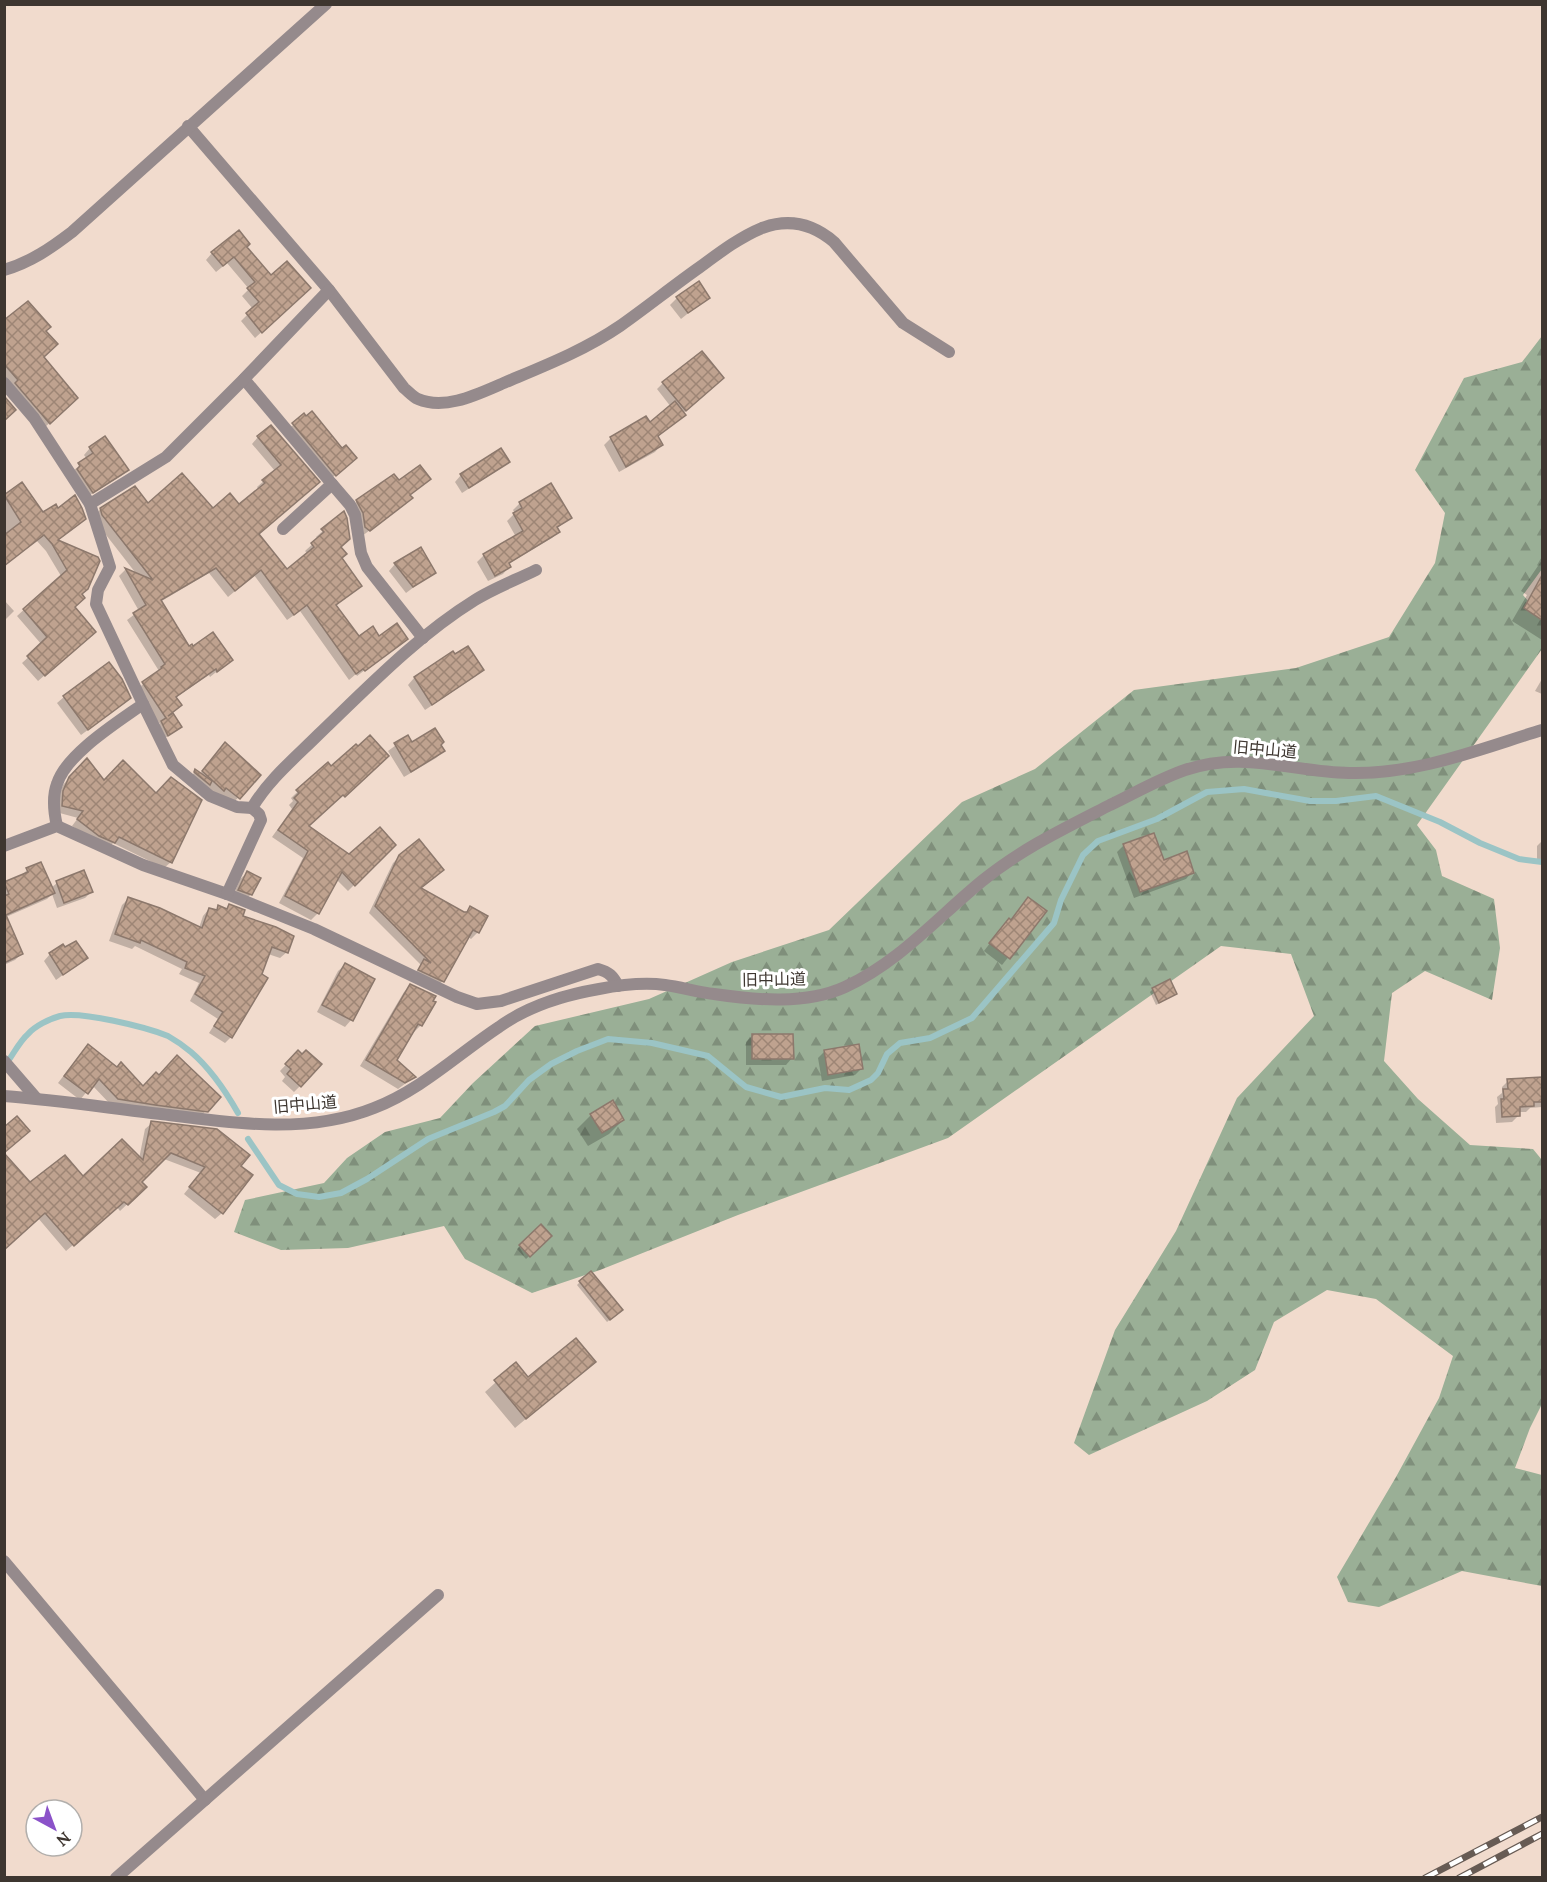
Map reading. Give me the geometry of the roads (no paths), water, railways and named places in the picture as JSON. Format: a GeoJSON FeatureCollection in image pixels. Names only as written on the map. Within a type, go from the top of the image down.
{"type":"FeatureCollection","features":[{"type":"Feature","properties":{"kind":"street"},"geometry":{"type":"LineString","coordinates":[[4,270],[21,265],[47,251],[72,232],[312,9],[326,4]]}},
{"type":"Feature","properties":{"kind":"street"},"geometry":{"type":"LineString","coordinates":[[188,126],[329,290],[404,388],[418,399],[452,402],[495,387],[589,345],[618,327],[724,249],[763,228],[798,224],[811,226],[824,233],[903,323],[949,352]]}},
{"type":"Feature","properties":{"kind":"street"},"geometry":{"type":"LineString","coordinates":[[90,504],[166,457],[244,380],[329,290]]}},
{"type":"Feature","properties":{"kind":"street"},"geometry":{"type":"LineString","coordinates":[[244,380],[350,505],[355,515],[361,553],[367,567],[423,638]]}},
{"type":"Feature","properties":{"kind":"street"},"geometry":{"type":"LineString","coordinates":[[4,383],[34,418],[90,504],[110,567],[98,590],[96,604],[172,765],[210,796],[237,807],[252,808],[259,814],[261,820],[227,894]]}},
{"type":"Feature","properties":{"kind":"street"},"geometry":{"type":"LineString","coordinates":[[283,529],[332,484]]}},
{"type":"Feature","properties":{"kind":"street"},"geometry":{"type":"LineString","coordinates":[[252,808],[259,795],[276,776],[354,700],[423,638],[475,600],[536,570]]}},
{"type":"Feature","properties":{"kind":"street"},"geometry":{"type":"LineString","coordinates":[[57,826],[54,813],[56,785],[64,767],[103,733],[143,704]]}},
{"type":"Feature","properties":{"kind":"street","name":"旧中山道"},"geometry":{"type":"LineString","coordinates":[[4,1096],[36,1098],[218,1122],[269,1124],[320,1122],[372,1109],[407,1093],[501,1025],[518,1015],[572,994],[644,984],[667,985],[713,994],[782,999],[840,990],[879,970],[984,880],[1018,854],[1056,832],[1148,786],[1190,768],[1241,760],[1350,773],[1379,771],[1453,759],[1542,730]]}},
{"type":"Feature","properties":{"kind":"street"},"geometry":{"type":"LineString","coordinates":[[4,846],[57,826],[143,865],[227,894],[314,929],[477,1004],[501,1001],[598,969],[608,971],[618,986]]}},
{"type":"Feature","properties":{"kind":"street"},"geometry":{"type":"LineString","coordinates":[[8,1066],[36,1098]]}},
{"type":"Feature","properties":{"kind":"street"},"geometry":{"type":"LineString","coordinates":[[4,1561],[205,1800]]}},
{"type":"Feature","properties":{"kind":"street"},"geometry":{"type":"LineString","coordinates":[[116,1878],[438,1595]]}},
{"type":"Feature","properties":{"kind":"waterway"},"geometry":{"type":"LineString","coordinates":[[248,1139],[279,1185],[297,1194],[319,1197],[341,1193],[367,1179],[428,1139],[505,1106],[529,1080],[551,1064],[608,1039],[652,1043],[708,1056],[746,1087],[781,1097],[825,1088],[849,1090],[871,1080],[878,1073],[887,1054],[900,1043],[930,1038],[972,1018],[1054,923],[1061,900],[1083,855],[1098,841],[1157,819],[1207,792],[1244,789],[1310,801],[1336,801],[1376,796],[1440,822],[1480,843],[1519,859],[1542,862]]}},
{"type":"Feature","properties":{"kind":"waterway"},"geometry":{"type":"LineString","coordinates":[[6,1064],[31,1031],[51,1019],[70,1015],[114,1021],[168,1036],[185,1048],[211,1073],[238,1113]]}},
{"type":"Feature","properties":{"kind":"railway"},"geometry":{"type":"LineString","coordinates":[[1425,1878],[1542,1817]]}},
{"type":"Feature","properties":{"kind":"railway"},"geometry":{"type":"LineString","coordinates":[[1459,1878],[1542,1834]]}}]}
